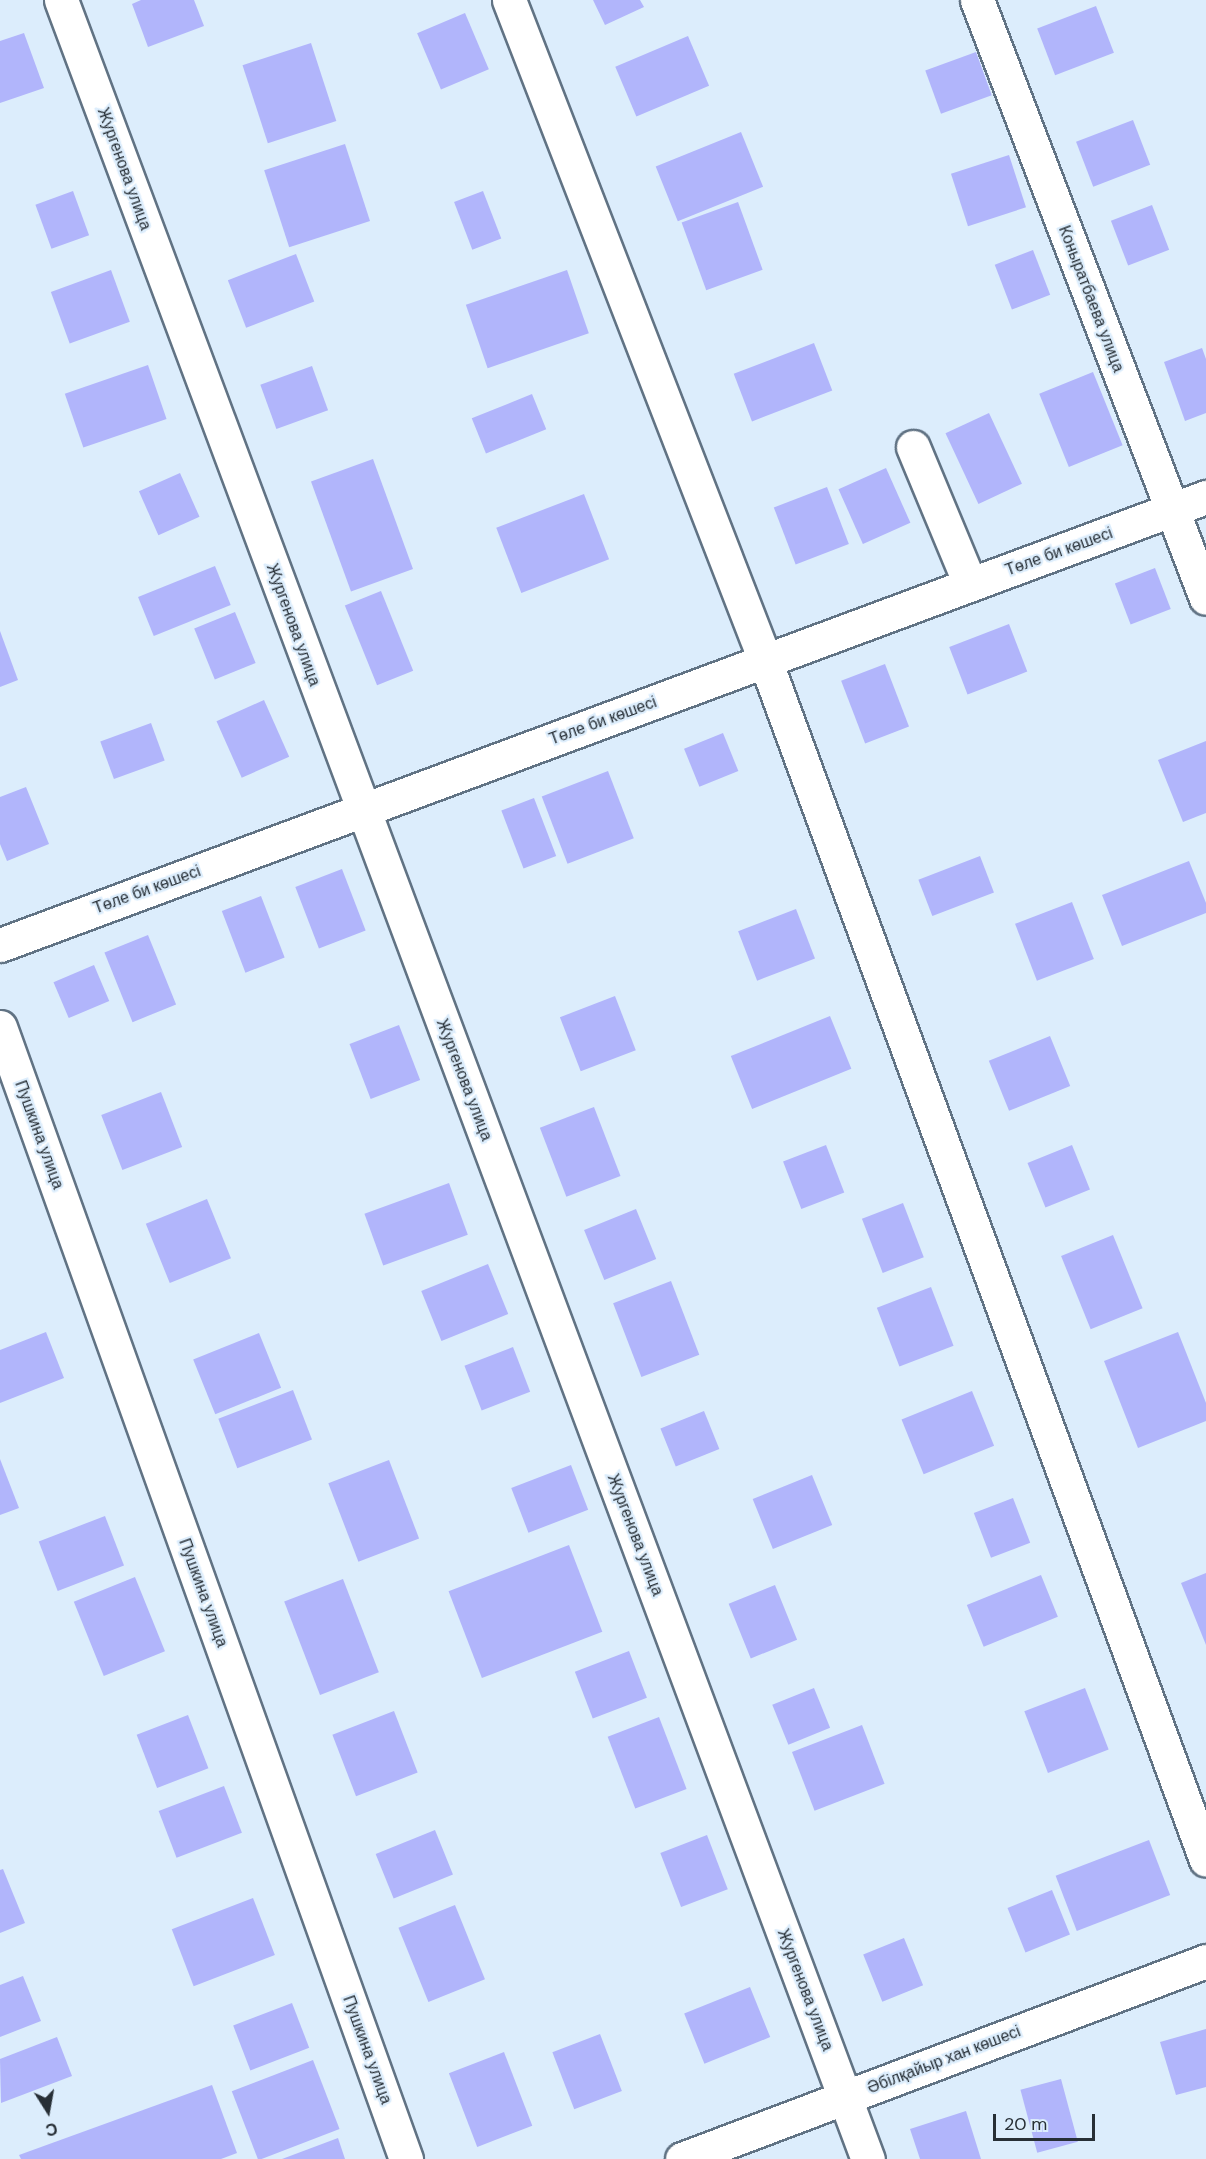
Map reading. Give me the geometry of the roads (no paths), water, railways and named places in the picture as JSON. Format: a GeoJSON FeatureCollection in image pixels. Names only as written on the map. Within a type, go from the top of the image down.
{"type":"FeatureCollection","features":[{"type":"Feature","properties":{"kind":"street","name":"Жургенова улица"},"geometry":{"type":"LineString","coordinates":[[61,0],[868,2159]]}},
{"type":"Feature","properties":{"kind":"street"},"geometry":{"type":"LineString","coordinates":[[509,0],[765,660],[1206,1860]]}},
{"type":"Feature","properties":{"kind":"street","name":"Коныратбаева улица"},"geometry":{"type":"LineString","coordinates":[[977,0],[1206,598]]}},
{"type":"Feature","properties":{"kind":"street"},"geometry":{"type":"LineString","coordinates":[[913,447],[970,584]]}},
{"type":"Feature","properties":{"kind":"street","name":"Төле би көшесі"},"geometry":{"type":"LineString","coordinates":[[0,945],[1206,497]]}},
{"type":"Feature","properties":{"kind":"street","name":"Пушкина улица"},"geometry":{"type":"LineString","coordinates":[[0,1027],[406,2159]]}},
{"type":"Feature","properties":{"kind":"street","name":"Әбілқайыр хан көшесі"},"geometry":{"type":"LineString","coordinates":[[682,2159],[1206,1961]]}}]}
